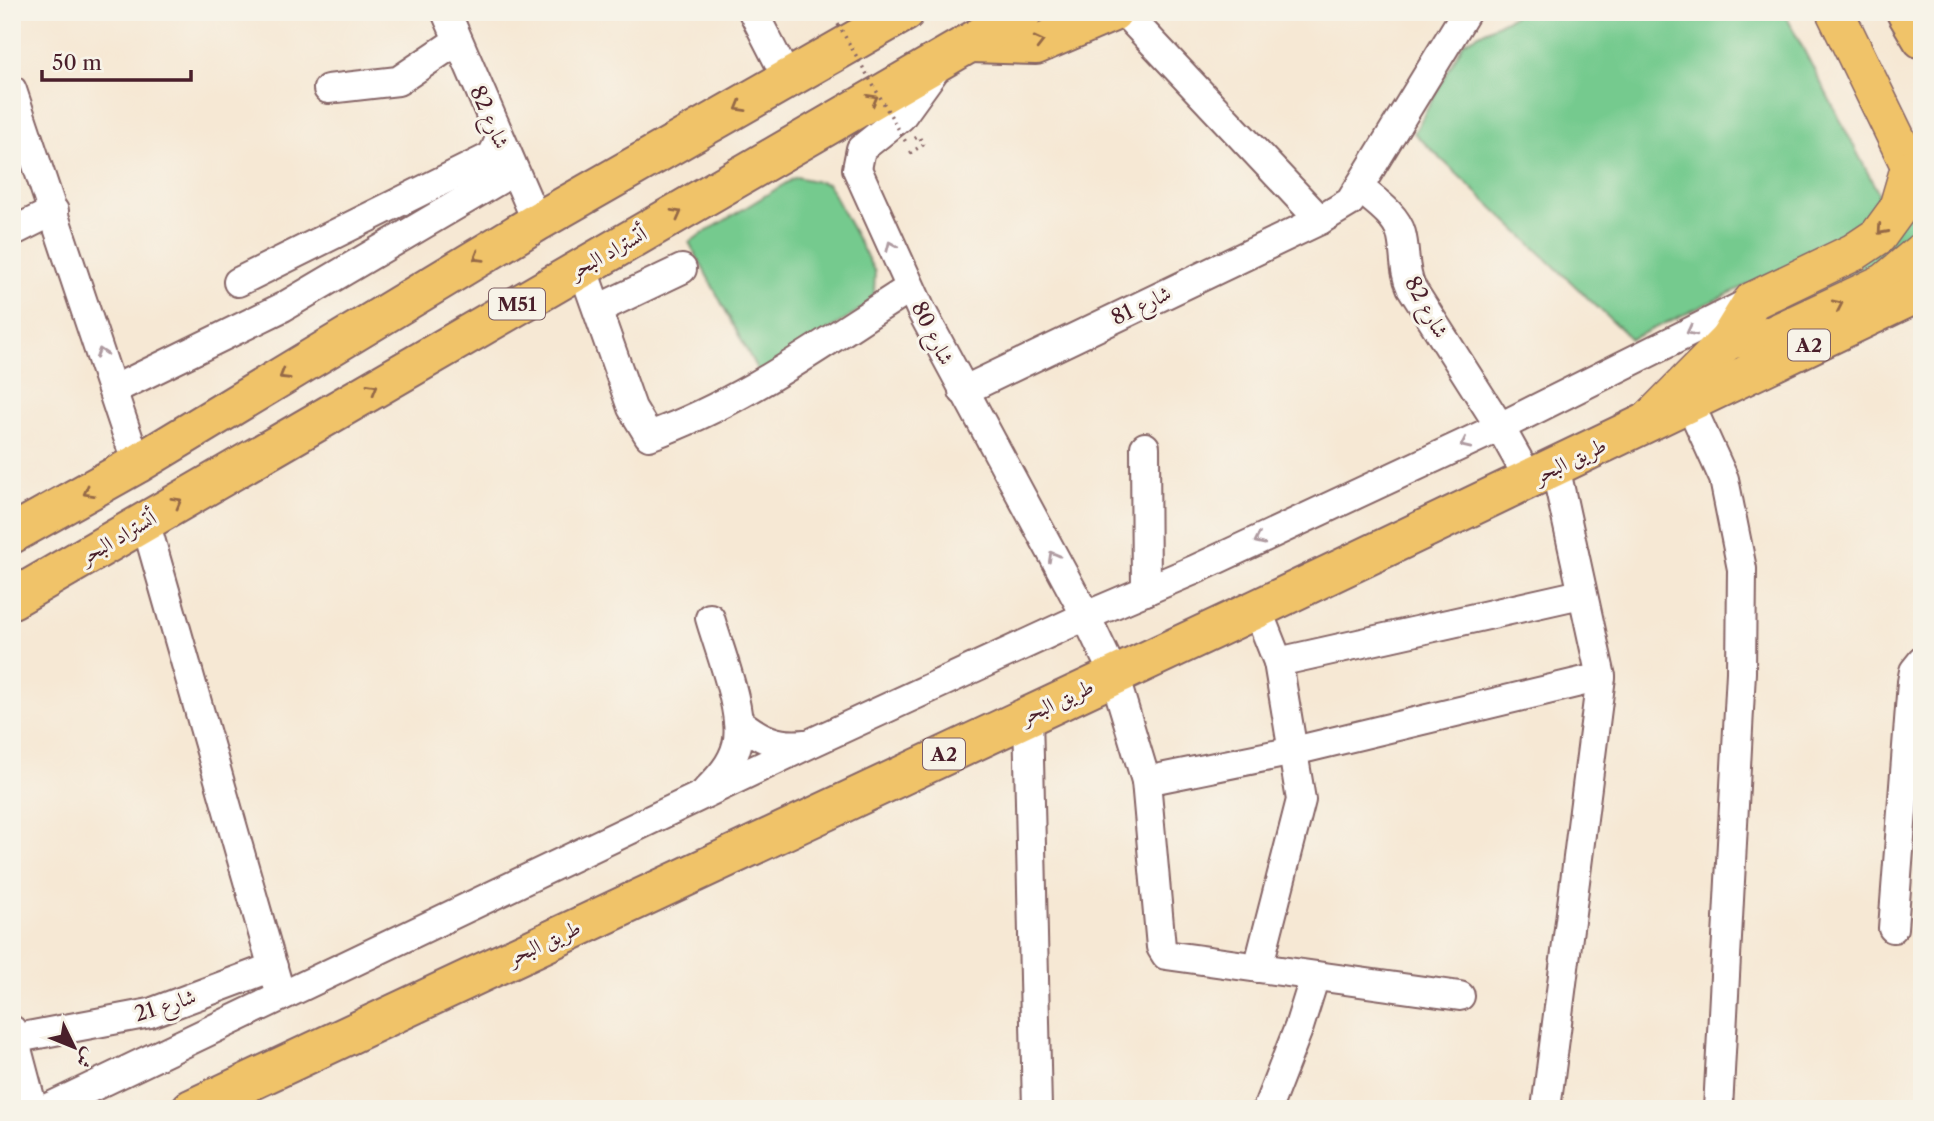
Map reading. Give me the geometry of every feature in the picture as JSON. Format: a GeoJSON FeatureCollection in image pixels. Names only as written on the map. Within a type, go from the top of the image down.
{"type":"FeatureCollection","features":[{"type":"Feature","properties":{"kind":"highway"},"geometry":{"type":"LineString","coordinates":[[12,534],[137,464],[537,222],[905,12]]}},
{"type":"Feature","properties":{"kind":"highway","name":"أتستراد البحر"},"geometry":{"type":"LineString","coordinates":[[12,599],[1023,12]]}},
{"type":"Feature","properties":{"kind":"highway"},"geometry":{"type":"LineString","coordinates":[[956,52],[1036,45],[1113,12]]}},
{"type":"Feature","properties":{"kind":"highway"},"geometry":{"type":"LineString","coordinates":[[1906,12],[1922,39]]}},
{"type":"Feature","properties":{"kind":"highway","name":"طريق البحر"},"geometry":{"type":"LineString","coordinates":[[191,1109],[1257,609],[1922,291]]}},
{"type":"Feature","properties":{"kind":"main road"},"geometry":{"type":"LineString","coordinates":[[1646,424],[1728,340],[1752,301],[1854,252],[1878,236],[1915,179],[1835,12]]}},
{"type":"Feature","properties":{"kind":"main road"},"geometry":{"type":"LineString","coordinates":[[1728,340],[1772,335],[1885,282],[1922,251]]}},
{"type":"Feature","properties":{"kind":"street","name":"شارع 82"},"geometry":{"type":"LineString","coordinates":[[446,12],[537,222]]}},
{"type":"Feature","properties":{"kind":"street"},"geometry":{"type":"LineString","coordinates":[[753,12],[796,75]]}},
{"type":"Feature","properties":{"kind":"street"},"geometry":{"type":"LineString","coordinates":[[774,12],[796,75]]}},
{"type":"Feature","properties":{"kind":"street"},"geometry":{"type":"LineString","coordinates":[[1124,12],[1320,220]]}},
{"type":"Feature","properties":{"kind":"street","name":"شارع 81"},"geometry":{"type":"LineString","coordinates":[[963,391],[1320,220],[1350,202],[1361,189],[1466,12]]}},
{"type":"Feature","properties":{"kind":"street"},"geometry":{"type":"LineString","coordinates":[[328,89],[398,81],[457,41]]}},
{"type":"Feature","properties":{"kind":"street","name":"شارع 80"},"geometry":{"type":"LineString","coordinates":[[956,52],[912,105],[861,149],[856,159],[860,178],[910,288],[1086,616],[1114,675],[1146,781],[1161,947],[1166,955],[1460,996]]}},
{"type":"Feature","properties":{"kind":"street"},"geometry":{"type":"LineString","coordinates":[[12,90],[137,464]]}},
{"type":"Feature","properties":{"kind":"street"},"geometry":{"type":"LineString","coordinates":[[238,282],[492,156],[500,139]]}},
{"type":"Feature","properties":{"kind":"street"},"geometry":{"type":"LineString","coordinates":[[113,390],[283,307],[514,171]]}},
{"type":"Feature","properties":{"kind":"street","name":"شارع 82"},"geometry":{"type":"LineString","coordinates":[[1361,189],[1395,220],[1401,233],[1406,277],[1414,293],[1500,428],[1542,473],[1581,594],[1601,677]]}},
{"type":"Feature","properties":{"kind":"street"},"geometry":{"type":"LineString","coordinates":[[12,232],[54,211]]}},
{"type":"Feature","properties":{"kind":"street"},"geometry":{"type":"LineString","coordinates":[[582,267],[632,408],[649,436],[674,427],[767,379],[910,288]]}},
{"type":"Feature","properties":{"kind":"street"},"geometry":{"type":"LineString","coordinates":[[598,309],[682,269]]}},
{"type":"Feature","properties":{"kind":"street"},"geometry":{"type":"LineString","coordinates":[[46,1109],[811,743],[1500,428],[1752,301]]}},
{"type":"Feature","properties":{"kind":"street"},"geometry":{"type":"LineString","coordinates":[[1693,400],[1724,479],[1742,569],[1741,672],[1718,1109]]}},
{"type":"Feature","properties":{"kind":"street"},"geometry":{"type":"LineString","coordinates":[[1145,447],[1146,590]]}},
{"type":"Feature","properties":{"kind":"street"},"geometry":{"type":"LineString","coordinates":[[145,521],[281,996]]}},
{"type":"Feature","properties":{"kind":"street"},"geometry":{"type":"LineString","coordinates":[[1278,663],[1581,594]]}},
{"type":"Feature","properties":{"kind":"street"},"geometry":{"type":"LineString","coordinates":[[1257,609],[1278,663],[1301,800],[1258,968]]}},
{"type":"Feature","properties":{"kind":"street"},"geometry":{"type":"LineString","coordinates":[[701,795],[725,772],[737,744],[738,721],[710,618]]}},
{"type":"Feature","properties":{"kind":"street"},"geometry":{"type":"LineString","coordinates":[[1893,928],[1912,682],[1914,671],[1922,662]]}},
{"type":"Feature","properties":{"kind":"street"},"geometry":{"type":"LineString","coordinates":[[1146,781],[1294,751],[1601,677],[1546,1109]]}},
{"type":"Feature","properties":{"kind":"street"},"geometry":{"type":"LineString","coordinates":[[1028,715],[1037,1109]]}},
{"type":"Feature","properties":{"kind":"street"},"geometry":{"type":"LineString","coordinates":[[738,721],[760,738],[786,746],[811,743]]}},
{"type":"Feature","properties":{"kind":"street","name":"شارع 21"},"geometry":{"type":"LineString","coordinates":[[13,1039],[150,1013],[273,967]]}},
{"type":"Feature","properties":{"kind":"street"},"geometry":{"type":"LineString","coordinates":[[1269,1108],[1315,976]]}},
{"type":"Feature","properties":{"kind":"street"},"geometry":{"type":"LineString","coordinates":[[12,1030],[33,1109]]}},
{"type":"Feature","properties":{"kind":"path"},"geometry":{"type":"LineString","coordinates":[[831,12],[906,144],[919,136],[923,145],[910,153]]}},
{"type":"Feature","properties":{"kind":"green space"},"geometry":{"type":"Polygon","coordinates":[[[1521,12],[1784,12],[1883,202],[1875,226],[1631,339],[1414,133],[1464,42],[1521,12]]]}},
{"type":"Feature","properties":{"kind":"green space"},"geometry":{"type":"Polygon","coordinates":[[[796,177],[828,184],[875,272],[874,294],[864,307],[760,375],[689,242],[796,177]]]}},
{"type":"Feature","properties":{"kind":"green space"},"geometry":{"type":"Polygon","coordinates":[[[1909,180],[1921,210],[1915,230],[1902,247],[1862,276],[1814,299],[1766,317],[1762,311],[1854,261],[1909,180]]]}}]}
